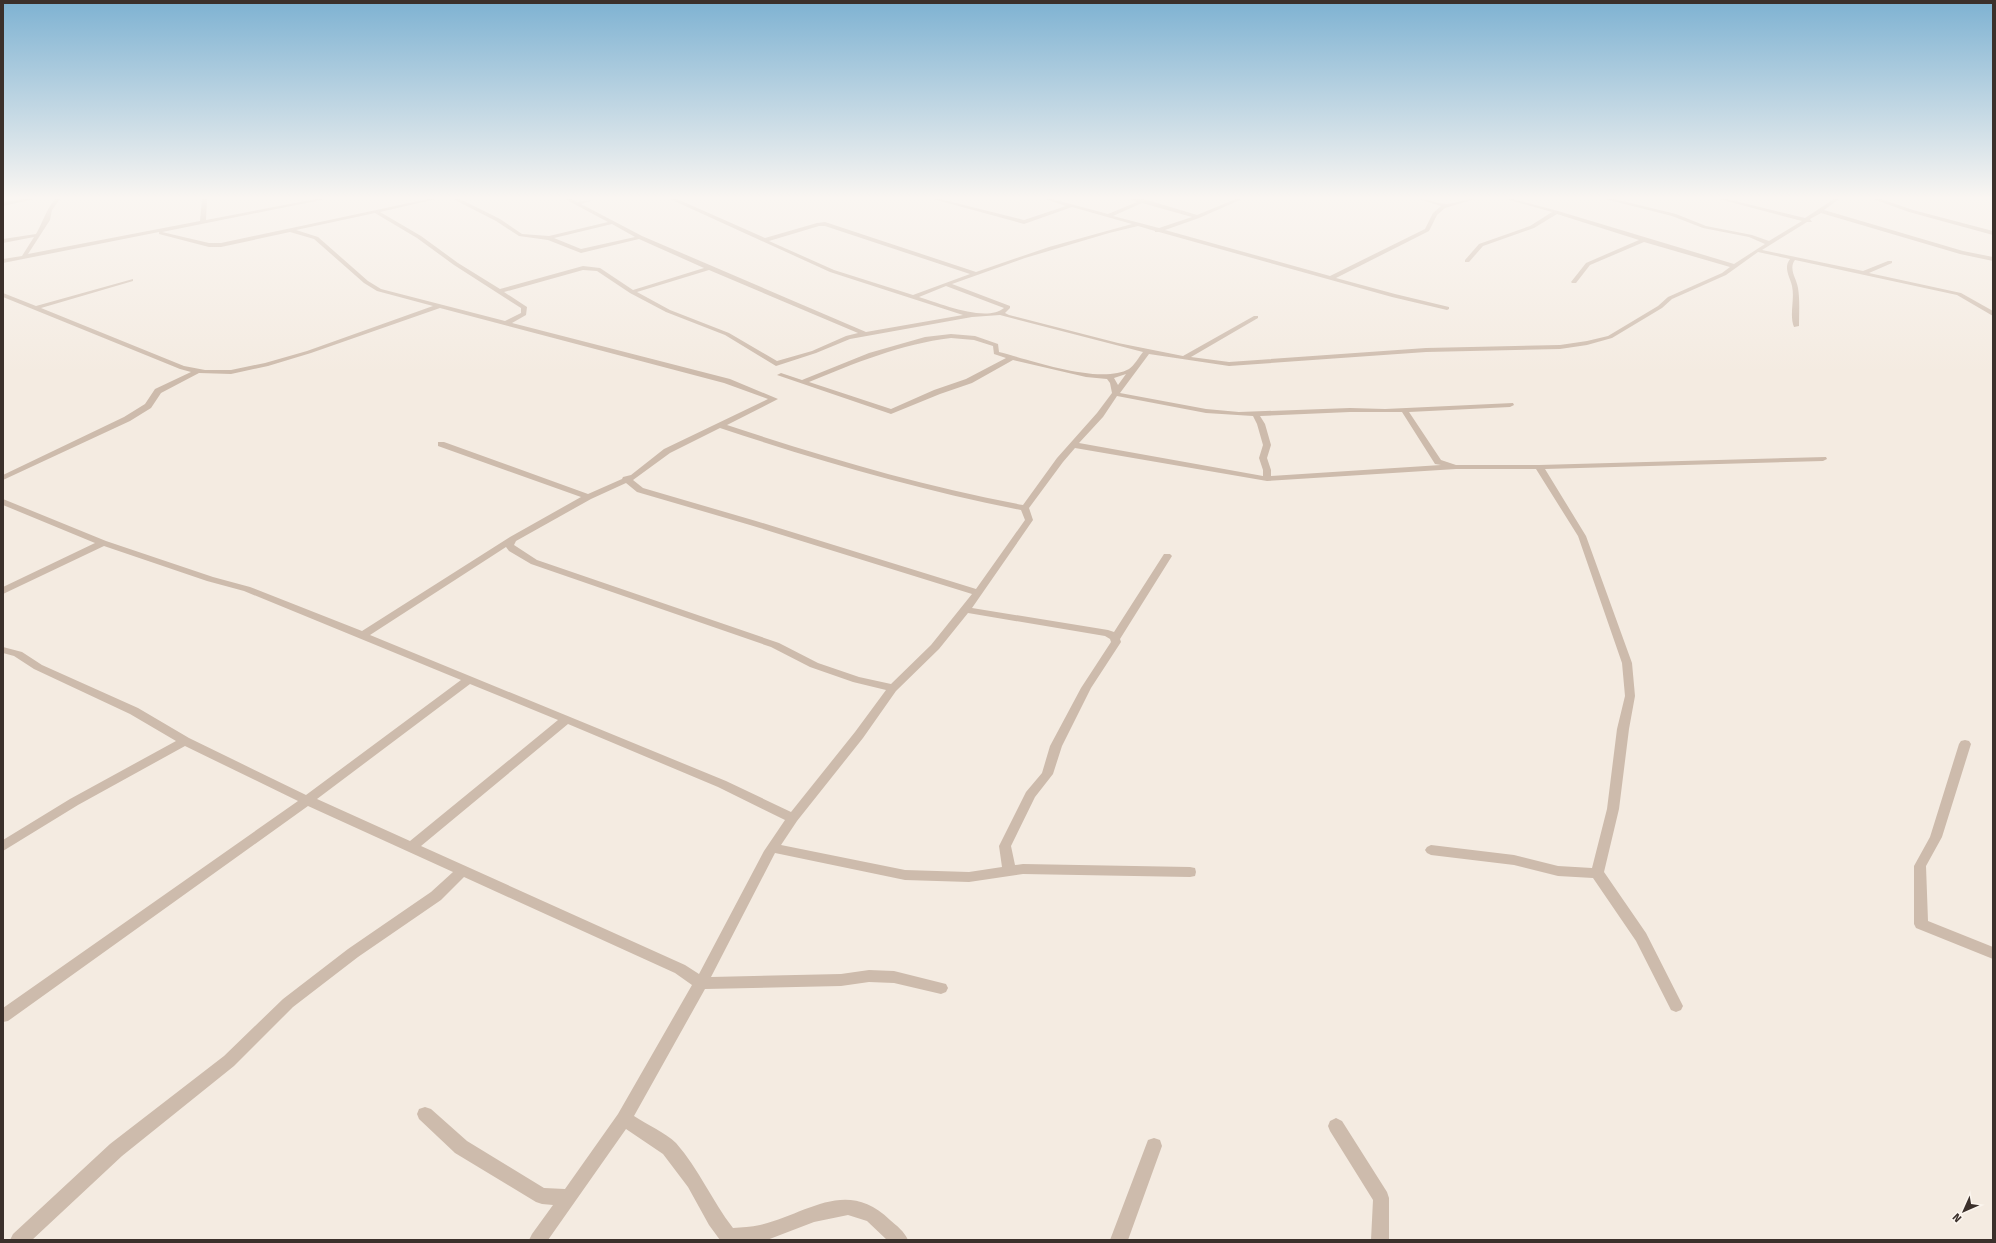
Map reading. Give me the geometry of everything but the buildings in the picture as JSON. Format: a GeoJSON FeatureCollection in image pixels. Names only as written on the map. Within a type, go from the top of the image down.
{"type":"FeatureCollection","features":[{"type":"Feature","properties":{"kind":"street"},"geometry":{"type":"LineString","coordinates":[[3,261],[24,257]]}},
{"type":"Feature","properties":{"kind":"street"},"geometry":{"type":"LineString","coordinates":[[338,257],[366,282],[379,290],[727,381],[774,399],[719,424],[667,451],[634,477],[626,479],[588,497],[513,539],[363,635]]}},
{"type":"Feature","properties":{"kind":"street"},"geometry":{"type":"LineString","coordinates":[[447,257],[524,307],[524,314],[506,323]]}},
{"type":"Feature","properties":{"kind":"street"},"geometry":{"type":"LineString","coordinates":[[685,257],[865,334]]}},
{"type":"Feature","properties":{"kind":"street"},"geometry":{"type":"LineString","coordinates":[[802,257],[832,271],[972,316]]}},
{"type":"Feature","properties":{"kind":"street"},"geometry":{"type":"LineString","coordinates":[[925,257],[974,273]]}},
{"type":"Feature","properties":{"kind":"street"},"geometry":{"type":"LineString","coordinates":[[912,297],[998,264],[1021,257]]}},
{"type":"Feature","properties":{"kind":"street"},"geometry":{"type":"LineString","coordinates":[[1253,257],[1394,296],[1447,308]]}},
{"type":"Feature","properties":{"kind":"street"},"geometry":{"type":"LineString","coordinates":[[1331,278],[1373,257]]}},
{"type":"Feature","properties":{"kind":"street"},"geometry":{"type":"LineString","coordinates":[[1467,261],[1470,257]]}},
{"type":"Feature","properties":{"kind":"street"},"geometry":{"type":"LineString","coordinates":[[1574,282],[1588,264],[1604,257]]}},
{"type":"Feature","properties":{"kind":"street"},"geometry":{"type":"LineString","coordinates":[[1703,257],[1734,266]]}},
{"type":"Feature","properties":{"kind":"street"},"geometry":{"type":"LineString","coordinates":[[499,291],[583,268],[598,269],[632,292],[668,311],[727,334],[776,364],[808,354],[848,337],[892,331],[972,316],[1001,313],[1007,316],[1147,351],[1206,362],[1248,364],[1426,350],[1560,347],[1587,343],[1610,337],[1623,330],[1670,298],[1724,274],[1749,257]]}},
{"type":"Feature","properties":{"kind":"street"},"geometry":{"type":"LineString","coordinates":[[1789,257],[1959,294],[1993,314]]}},
{"type":"Feature","properties":{"kind":"street"},"geometry":{"type":"LineString","coordinates":[[1983,257],[1993,259]]}},
{"type":"Feature","properties":{"kind":"street"},"geometry":{"type":"LineString","coordinates":[[1794,258],[1790,263],[1790,274],[1795,286],[1796,326]]}},
{"type":"Feature","properties":{"kind":"street"},"geometry":{"type":"LineString","coordinates":[[1864,273],[1890,262]]}},
{"type":"Feature","properties":{"kind":"street"},"geometry":{"type":"LineString","coordinates":[[632,292],[709,268]]}},
{"type":"Feature","properties":{"kind":"street"},"geometry":{"type":"LineString","coordinates":[[36,308],[131,280]]}},
{"type":"Feature","properties":{"kind":"street"},"geometry":{"type":"LineString","coordinates":[[945,284],[1008,306],[1001,313]]}},
{"type":"Feature","properties":{"kind":"street"},"geometry":{"type":"LineString","coordinates":[[3,295],[182,368],[198,371],[231,372],[266,365],[309,352],[439,306]]}},
{"type":"Feature","properties":{"kind":"street"},"geometry":{"type":"LineString","coordinates":[[1184,358],[1256,317]]}},
{"type":"Feature","properties":{"kind":"street"},"geometry":{"type":"LineString","coordinates":[[802,382],[907,342],[942,336],[966,336],[987,340],[996,345],[996,353],[1011,358],[1086,375],[1108,377],[1134,370]]}},
{"type":"Feature","properties":{"kind":"street"},"geometry":{"type":"LineString","coordinates":[[1025,508],[1060,460],[1116,394],[1147,351]]}},
{"type":"Feature","properties":{"kind":"street"},"geometry":{"type":"LineString","coordinates":[[781,375],[891,412],[937,392],[969,381],[1011,358]]}},
{"type":"Feature","properties":{"kind":"street"},"geometry":{"type":"LineString","coordinates":[[3,478],[127,419],[148,406],[158,391],[198,371]]}},
{"type":"Feature","properties":{"kind":"street"},"geometry":{"type":"LineString","coordinates":[[1108,377],[1114,382],[1116,394]]}},
{"type":"Feature","properties":{"kind":"street"},"geometry":{"type":"LineString","coordinates":[[1116,394],[1206,410],[1239,414],[1404,410],[1510,405]]}},
{"type":"Feature","properties":{"kind":"street"},"geometry":{"type":"LineString","coordinates":[[1404,410],[1438,462],[1456,467]]}},
{"type":"Feature","properties":{"kind":"street"},"geometry":{"type":"LineString","coordinates":[[1255,413],[1261,424],[1267,445],[1263,458],[1268,479]]}},
{"type":"Feature","properties":{"kind":"street"},"geometry":{"type":"LineString","coordinates":[[719,424],[823,460],[977,500],[1025,508]]}},
{"type":"Feature","properties":{"kind":"street"},"geometry":{"type":"LineString","coordinates":[[441,444],[588,497]]}},
{"type":"Feature","properties":{"kind":"street"},"geometry":{"type":"LineString","coordinates":[[1074,445],[1268,479],[1456,467],[1539,467],[1822,458]]}},
{"type":"Feature","properties":{"kind":"street"},"geometry":{"type":"LineString","coordinates":[[1539,467],[1582,536],[1627,663],[1630,696],[1623,729],[1613,809],[1597,872],[1641,937],[1676,1006]]}},
{"type":"Feature","properties":{"kind":"street"},"geometry":{"type":"LineString","coordinates":[[626,479],[640,490],[753,523],[979,594]]}},
{"type":"Feature","properties":{"kind":"street"},"geometry":{"type":"LineString","coordinates":[[3,502],[103,543],[210,579],[247,588],[722,784],[793,818]]}},
{"type":"Feature","properties":{"kind":"street"},"geometry":{"type":"LineString","coordinates":[[538,1240],[567,1197],[624,1119],[773,848],[793,818],[859,735],[893,688],[935,647],[979,594],[1028,520],[1025,508]]}},
{"type":"Feature","properties":{"kind":"street"},"geometry":{"type":"LineString","coordinates":[[513,539],[509,545],[512,549],[534,562],[775,645],[814,665],[857,680],[893,688]]}},
{"type":"Feature","properties":{"kind":"street"},"geometry":{"type":"LineString","coordinates":[[3,591],[103,543]]}},
{"type":"Feature","properties":{"kind":"street"},"geometry":{"type":"LineString","coordinates":[[1009,871],[1005,846],[1030,795],[1046,774],[1056,746],[1086,688],[1116,642],[1115,639],[1166,556]]}},
{"type":"Feature","properties":{"kind":"street"},"geometry":{"type":"LineString","coordinates":[[966,610],[1108,633],[1115,639]]}},
{"type":"Feature","properties":{"kind":"street"},"geometry":{"type":"LineString","coordinates":[[3,650],[18,654],[38,667],[134,711],[185,741],[309,801],[680,969],[700,983],[841,980],[869,976],[894,977],[941,988]]}},
{"type":"Feature","properties":{"kind":"street"},"geometry":{"type":"LineString","coordinates":[[3,1016],[144,919],[262,833],[309,801],[470,679]]}},
{"type":"Feature","properties":{"kind":"street"},"geometry":{"type":"LineString","coordinates":[[411,847],[566,719]]}},
{"type":"Feature","properties":{"kind":"street"},"geometry":{"type":"LineString","coordinates":[[3,846],[74,802],[185,741]]}},
{"type":"Feature","properties":{"kind":"street"},"geometry":{"type":"LineString","coordinates":[[1965,744],[1936,837],[1920,866],[1921,924],[1993,953]]}},
{"type":"Feature","properties":{"kind":"street"},"geometry":{"type":"LineString","coordinates":[[773,848],[905,875],[969,877],[1024,869],[1190,872]]}},
{"type":"Feature","properties":{"kind":"street"},"geometry":{"type":"LineString","coordinates":[[1431,850],[1514,860],[1558,871],[1597,872]]}},
{"type":"Feature","properties":{"kind":"street"},"geometry":{"type":"LineString","coordinates":[[19,1240],[116,1150],[229,1061],[288,1004],[353,953],[436,896],[462,871]]}},
{"type":"Feature","properties":{"kind":"street"},"geometry":{"type":"LineString","coordinates":[[425,1114],[461,1147],[542,1196],[567,1197]]}},
{"type":"Feature","properties":{"kind":"street"},"geometry":{"type":"LineString","coordinates":[[624,1119],[669,1148],[694,1181],[715,1219],[729,1238],[760,1234],[814,1214],[848,1207],[872,1214],[899,1240]]}},
{"type":"Feature","properties":{"kind":"street"},"geometry":{"type":"LineString","coordinates":[[1336,1126],[1381,1198],[1380,1240]]}},
{"type":"Feature","properties":{"kind":"street"},"geometry":{"type":"LineString","coordinates":[[1118,1240],[1154,1146]]}}]}
